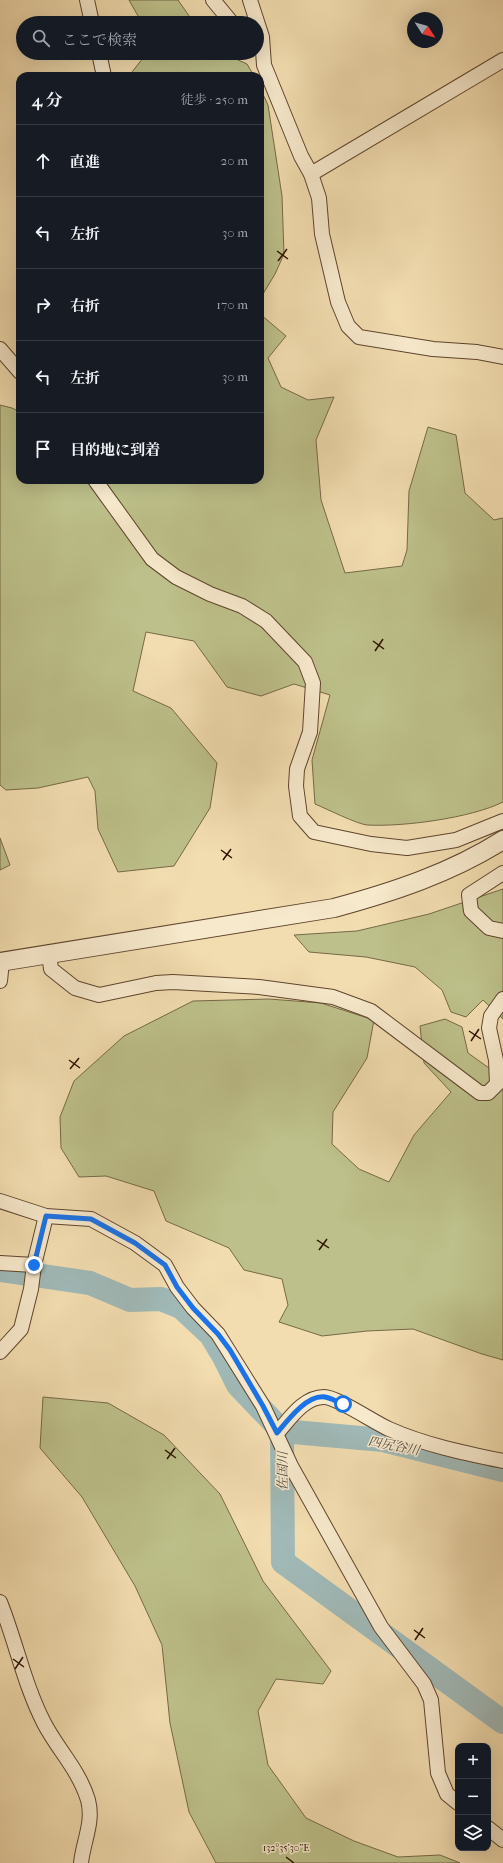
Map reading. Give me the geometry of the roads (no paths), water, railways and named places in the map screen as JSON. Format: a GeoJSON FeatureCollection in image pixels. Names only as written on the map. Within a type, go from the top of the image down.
{"type":"FeatureCollection","features":[{"type":"Feature","properties":{"kind":"street"},"geometry":{"type":"LineString","coordinates":[[87,0],[90,16]]}},
{"type":"Feature","properties":{"kind":"street"},"geometry":{"type":"LineString","coordinates":[[213,0],[226,16]]}},
{"type":"Feature","properties":{"kind":"street"},"geometry":{"type":"LineString","coordinates":[[250,0],[255,16]]}},
{"type":"Feature","properties":{"kind":"street"},"geometry":{"type":"LineString","coordinates":[[101,60],[103,72]]}},
{"type":"Feature","properties":{"kind":"street"},"geometry":{"type":"LineString","coordinates":[[260,60],[264,65],[301,156],[311,174],[319,198],[322,234],[338,302],[348,326],[359,337],[433,349],[477,352],[503,357]]}},
{"type":"Feature","properties":{"kind":"street"},"geometry":{"type":"LineString","coordinates":[[264,60],[264,65]]}},
{"type":"Feature","properties":{"kind":"street"},"geometry":{"type":"LineString","coordinates":[[311,174],[503,60]]}},
{"type":"Feature","properties":{"kind":"street"},"geometry":{"type":"LineString","coordinates":[[0,349],[16,367]]}},
{"type":"Feature","properties":{"kind":"street"},"geometry":{"type":"LineString","coordinates":[[98,484],[152,559],[176,576],[210,594],[242,606],[266,621],[305,662],[313,683],[310,732],[297,769],[296,786],[300,816],[314,832],[371,844],[407,848],[456,840],[503,821]]}},
{"type":"Feature","properties":{"kind":"street"},"geometry":{"type":"LineString","coordinates":[[0,981],[1,961],[334,908],[384,894],[428,878],[483,853],[503,840]]}},
{"type":"Feature","properties":{"kind":"street"},"geometry":{"type":"LineString","coordinates":[[503,873],[469,895],[471,911],[489,928],[503,931]]}},
{"type":"Feature","properties":{"kind":"street"},"geometry":{"type":"LineString","coordinates":[[48,954],[51,969],[74,988],[99,995],[156,983],[173,982],[258,987],[333,997],[355,1003],[371,1010],[480,1093],[488,1093],[497,1084],[496,1060],[489,1028],[491,1016],[503,999]]}},
{"type":"Feature","properties":{"kind":"street"},"geometry":{"type":"LineString","coordinates":[[0,1201],[46,1216],[91,1219],[135,1243],[165,1265],[177,1287],[193,1308],[218,1334],[230,1350],[263,1406],[277,1433],[291,1466],[352,1579],[381,1627],[424,1684],[431,1700],[438,1773],[447,1794],[455,1801]]}},
{"type":"Feature","properties":{"kind":"street"},"geometry":{"type":"LineString","coordinates":[[0,1352],[21,1329],[46,1216]]}},
{"type":"Feature","properties":{"kind":"street"},"geometry":{"type":"LineString","coordinates":[[0,1263],[34,1265]]}},
{"type":"Feature","properties":{"kind":"street"},"geometry":{"type":"LineString","coordinates":[[277,1433],[300,1407],[313,1400],[324,1397],[343,1404],[388,1429],[433,1446],[502,1458]]}},
{"type":"Feature","properties":{"kind":"street"},"geometry":{"type":"LineString","coordinates":[[0,1602],[29,1690],[45,1724],[74,1767],[88,1800],[90,1821],[81,1863]]}},
{"type":"Feature","properties":{"kind":"street"},"geometry":{"type":"LineString","coordinates":[[491,1830],[503,1840]]}},
{"type":"Feature","properties":{"kind":"waterway","name":"佐国川"},"geometry":{"type":"LineString","coordinates":[[0,1270],[90,1283],[130,1300],[161,1299],[181,1307],[211,1335],[238,1385],[282,1431],[283,1562],[503,1722]]}},
{"type":"Feature","properties":{"kind":"waterway","name":"四尻谷川"},"geometry":{"type":"LineString","coordinates":[[282,1431],[383,1440],[503,1470]]}}]}
